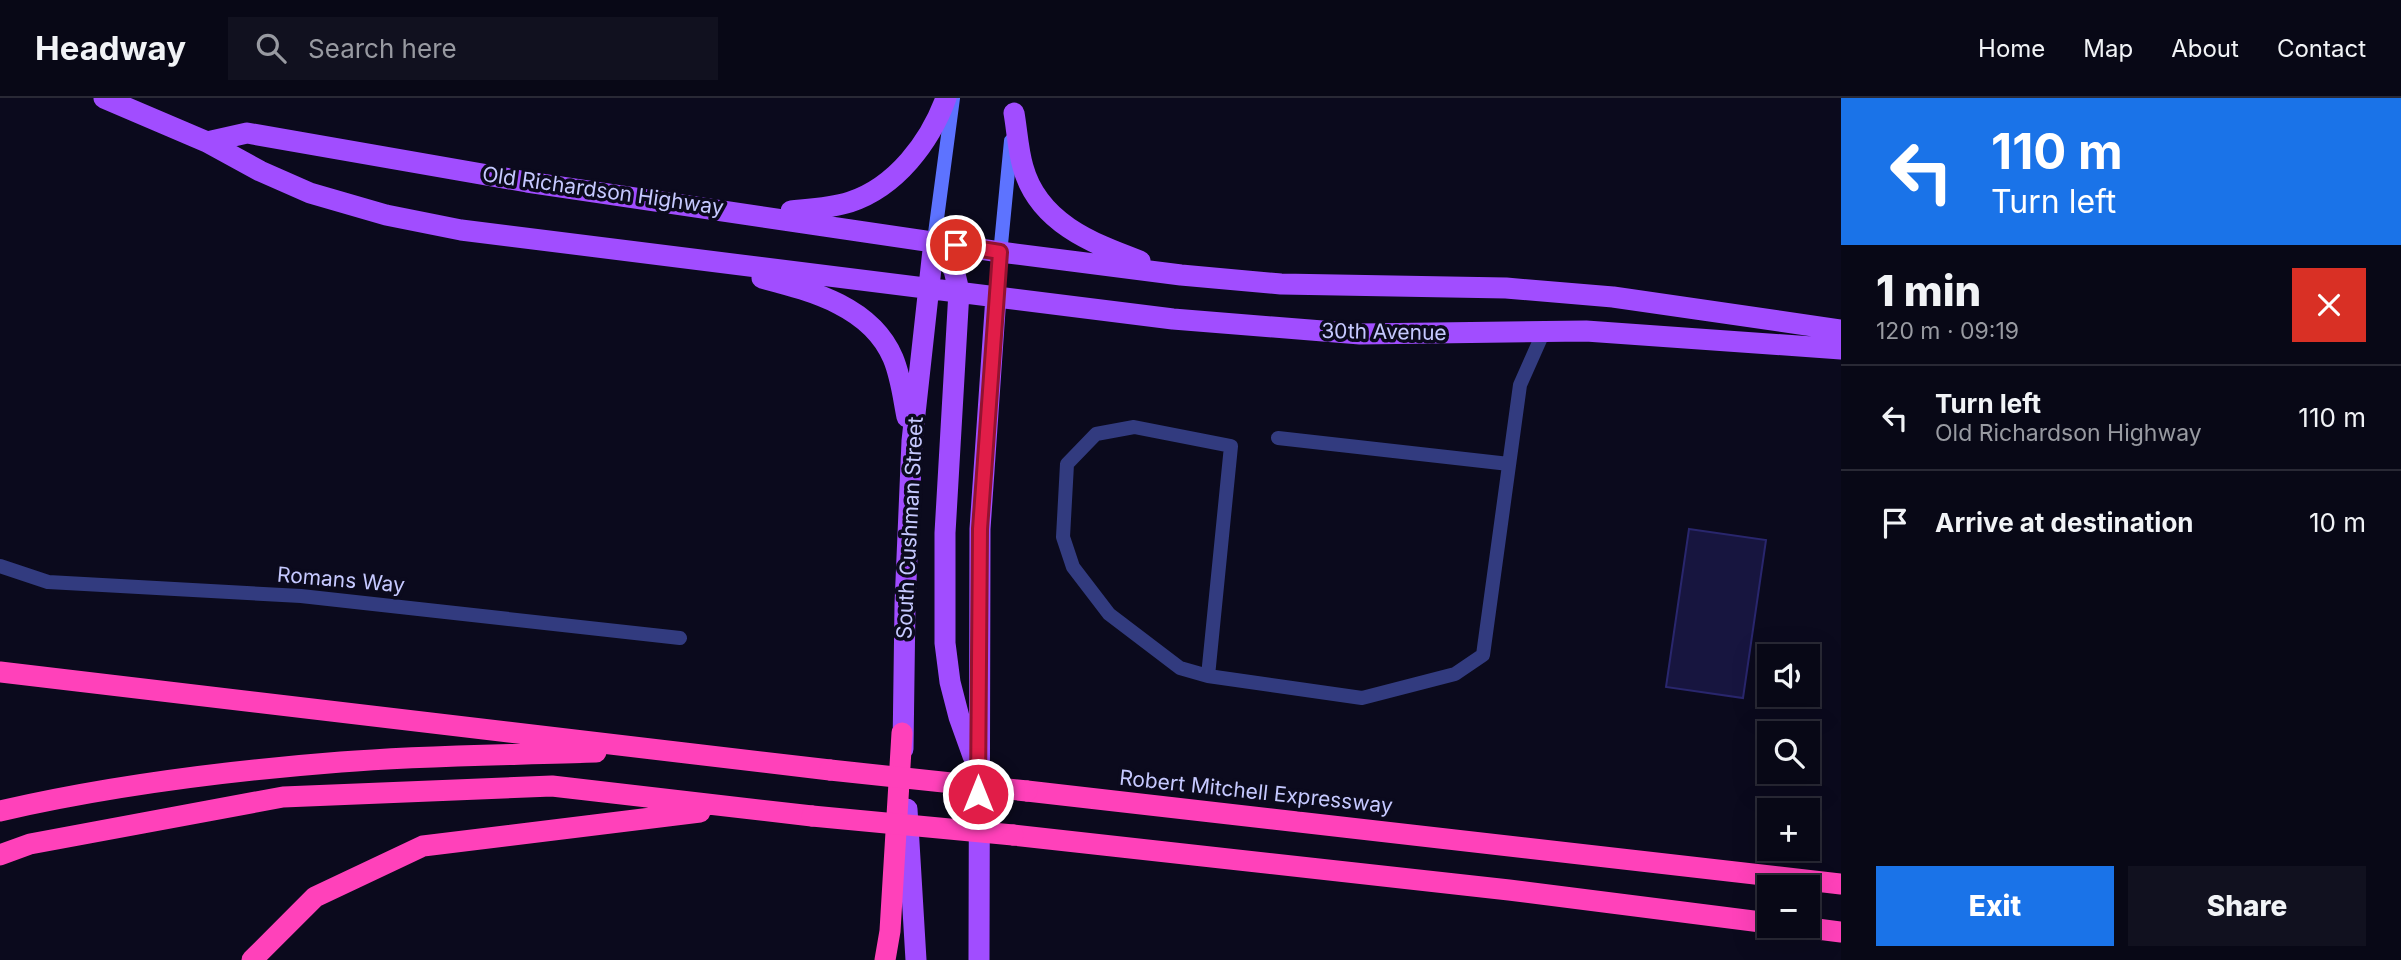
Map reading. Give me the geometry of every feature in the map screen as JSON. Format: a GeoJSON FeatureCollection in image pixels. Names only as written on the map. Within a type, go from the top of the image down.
{"type":"FeatureCollection","features":[{"type":"Feature","properties":{"kind":"highway"},"geometry":{"type":"LineString","coordinates":[[0,672],[665,750]]}},
{"type":"Feature","properties":{"kind":"highway"},"geometry":{"type":"LineString","coordinates":[[885,960],[890,931],[902,733]]}},
{"type":"Feature","properties":{"kind":"highway"},"geometry":{"type":"LineString","coordinates":[[0,811],[85,791],[179,778],[329,763],[665,750]]}},
{"type":"Feature","properties":{"kind":"highway","name":"Robert Mitchell Expressway"},"geometry":{"type":"LineString","coordinates":[[665,750],[1841,884]]}},
{"type":"Feature","properties":{"kind":"highway"},"geometry":{"type":"LineString","coordinates":[[0,855],[30,844],[283,797],[552,786],[733,808],[1013,835],[1509,890],[1757,921]]}},
{"type":"Feature","properties":{"kind":"highway"},"geometry":{"type":"LineString","coordinates":[[252,960],[315,897],[423,846],[733,808]]}},
{"type":"Feature","properties":{"kind":"highway"},"geometry":{"type":"LineString","coordinates":[[1820,929],[1841,932]]}},
{"type":"Feature","properties":{"kind":"main road"},"geometry":{"type":"LineString","coordinates":[[104,98],[207,142],[260,171],[310,193],[386,215],[461,230],[928,288]]}},
{"type":"Feature","properties":{"kind":"main road"},"geometry":{"type":"LineString","coordinates":[[758,214],[825,208],[850,202],[873,192],[899,173],[913,155],[930,131],[946,98]]}},
{"type":"Feature","properties":{"kind":"main road","name":"South Cushman Street"},"geometry":{"type":"LineString","coordinates":[[916,960],[902,733],[912,441],[928,288],[953,98]]}},
{"type":"Feature","properties":{"kind":"main road"},"geometry":{"type":"LineString","coordinates":[[979,960],[980,529],[996,296],[1015,105]]}},
{"type":"Feature","properties":{"kind":"main road"},"geometry":{"type":"LineString","coordinates":[[1015,105],[1023,167],[1033,192],[1048,212],[1068,229],[1097,245],[1175,274]]}},
{"type":"Feature","properties":{"kind":"main road","name":"Old Richardson Highway"},"geometry":{"type":"LineString","coordinates":[[207,142],[247,133],[527,182],[758,214],[1000,252]]}},
{"type":"Feature","properties":{"kind":"main road"},"geometry":{"type":"LineString","coordinates":[[934,241],[954,270],[959,291],[946,533],[945,642],[950,682],[959,717],[978,767]]}},
{"type":"Feature","properties":{"kind":"main road"},"geometry":{"type":"LineString","coordinates":[[1000,252],[1280,284],[1506,288],[1588,295],[1724,311],[1841,330]]}},
{"type":"Feature","properties":{"kind":"main road"},"geometry":{"type":"LineString","coordinates":[[689,259],[828,298],[855,313],[876,333],[892,356],[912,441]]}},
{"type":"Feature","properties":{"kind":"main road","name":"30th Avenue"},"geometry":{"type":"LineString","coordinates":[[928,288],[1172,319],[1360,334],[1586,331],[1841,349]]}},
{"type":"Feature","properties":{"kind":"street"},"geometry":{"type":"LineString","coordinates":[[1209,676],[1231,446],[1133,427],[1096,434],[1067,464],[1063,537],[1073,567],[1109,614],[1180,668],[1209,676],[1362,698],[1455,674],[1483,655],[1520,385],[1544,331]]}},
{"type":"Feature","properties":{"kind":"street"},"geometry":{"type":"LineString","coordinates":[[1278,438],[1509,464]]}},
{"type":"Feature","properties":{"kind":"street","name":"Romans Way"},"geometry":{"type":"LineString","coordinates":[[0,566],[48,583],[301,596],[680,638]]}},
{"type":"Feature","properties":{"kind":"building"},"geometry":{"type":"Polygon","coordinates":[[[1689,529],[1766,540],[1743,698],[1666,687],[1689,529]]]}},
{"type":"Feature","properties":{"kind":"route"},"geometry":{"type":"LineString","coordinates":[[956,245],[1000,252],[985,428],[980,529],[978,794]]}}]}
